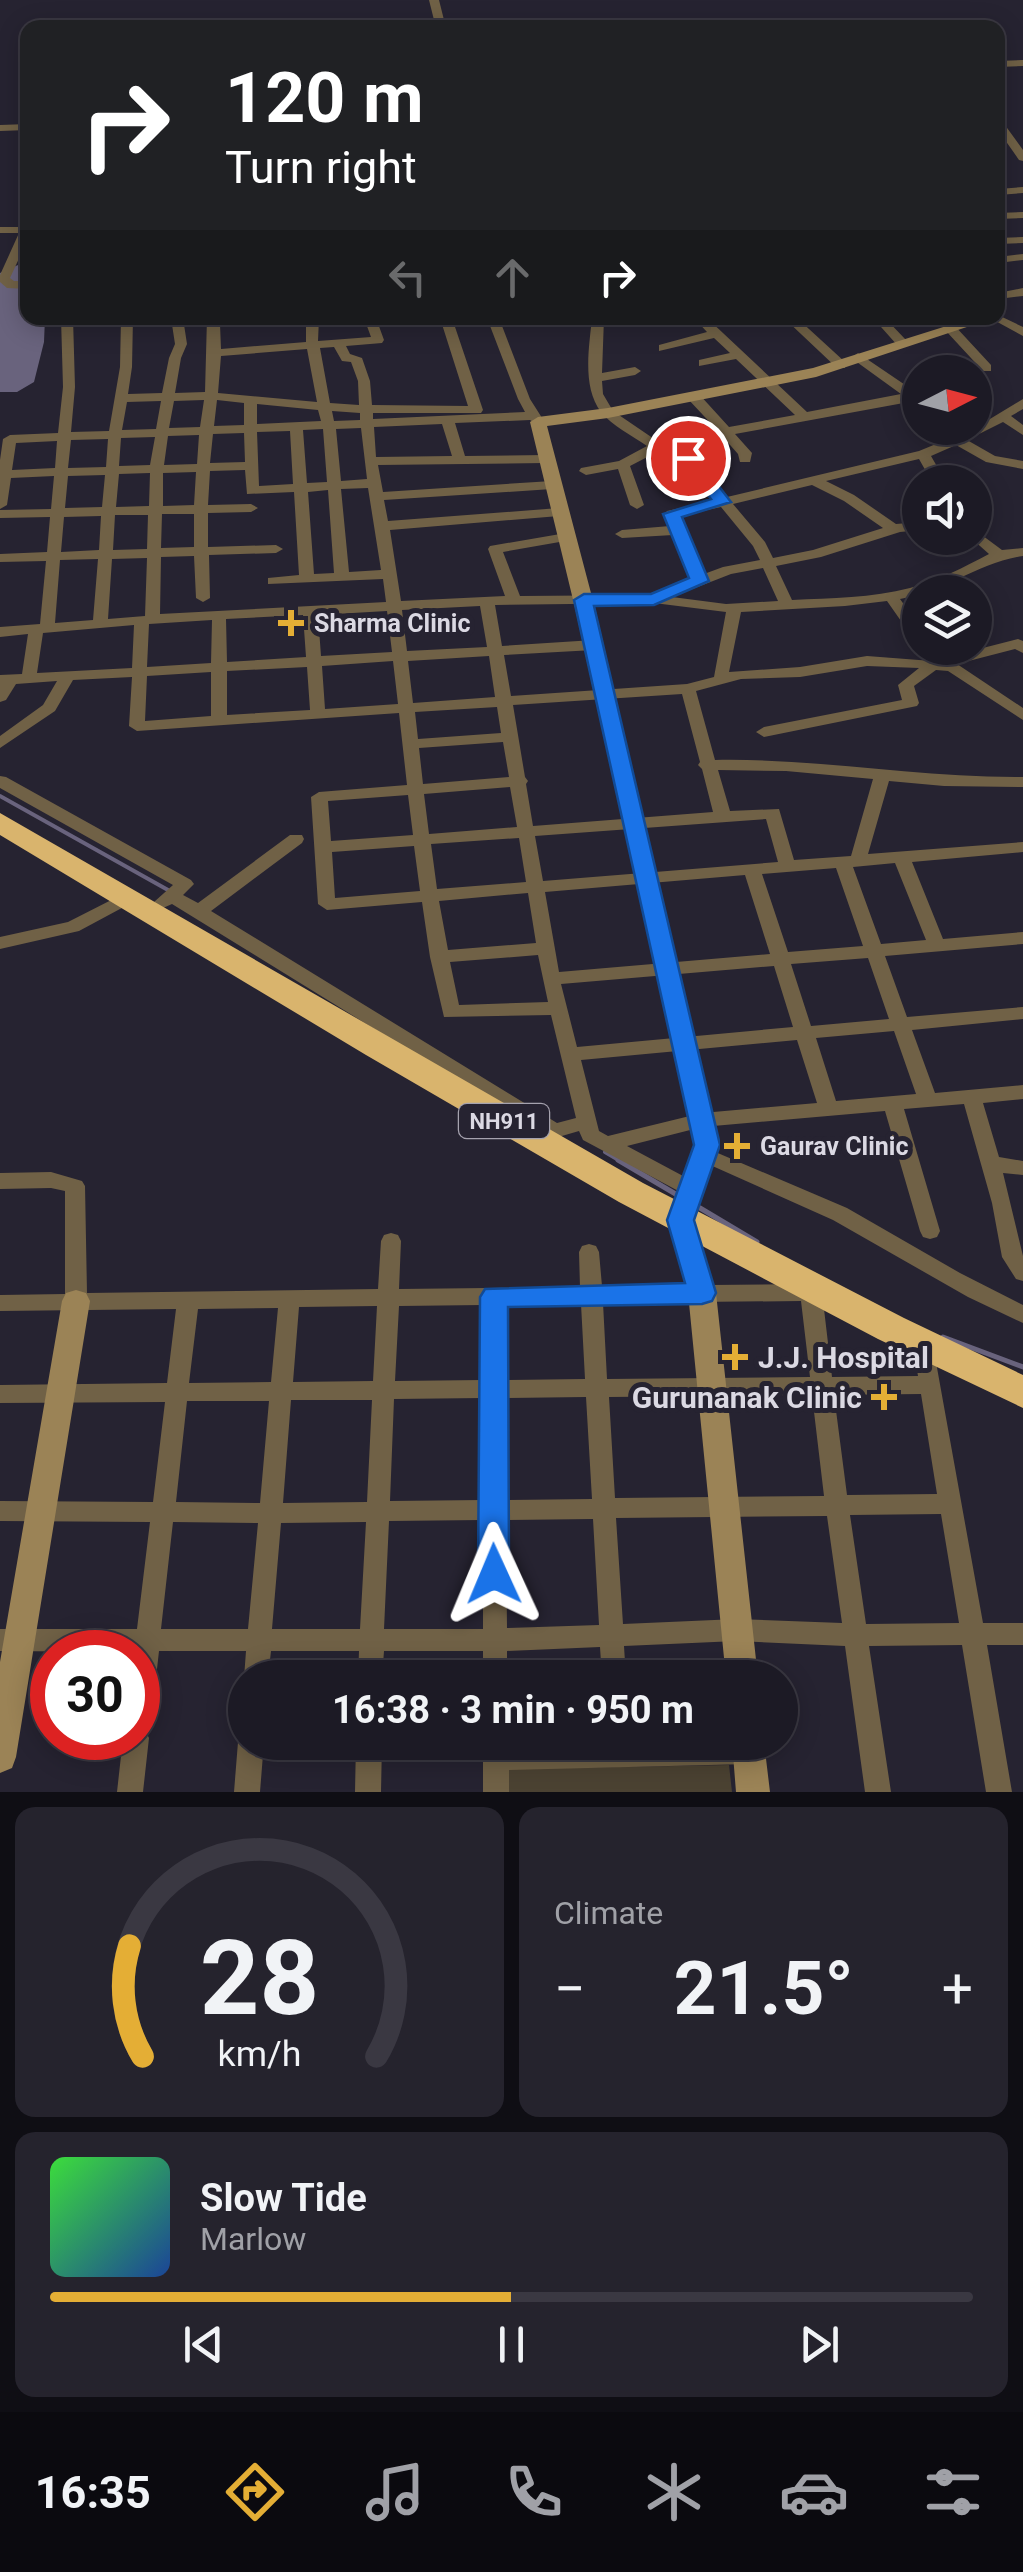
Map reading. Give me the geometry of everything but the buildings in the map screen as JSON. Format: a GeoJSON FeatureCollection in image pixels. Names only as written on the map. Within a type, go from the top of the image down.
{"type":"FeatureCollection","features":[{"type":"Feature","properties":{"kind":"highway","name":"NH911"},"geometry":{"type":"LineString","coordinates":[[0,822],[150,902],[686,1205],[811,1292],[1023,1392]]}},
{"type":"Feature","properties":{"kind":"street"},"geometry":{"type":"LineString","coordinates":[[1005,133],[1023,158]]}},
{"type":"Feature","properties":{"kind":"street"},"geometry":{"type":"LineString","coordinates":[[1005,144],[1012,143]]}},
{"type":"Feature","properties":{"kind":"street"},"geometry":{"type":"LineString","coordinates":[[20,253],[4,279],[11,285],[20,285]]}},
{"type":"Feature","properties":{"kind":"street"},"geometry":{"type":"LineString","coordinates":[[29,678],[54,554],[69,387],[66,325]]}},
{"type":"Feature","properties":{"kind":"street"},"geometry":{"type":"LineString","coordinates":[[100,624],[127,325]]}},
{"type":"Feature","properties":{"kind":"street"},"geometry":{"type":"LineString","coordinates":[[178,325],[181,344],[161,432],[157,469],[155,552],[136,726],[606,696],[688,689],[721,676],[800,672],[867,660],[902,663]]}},
{"type":"Feature","properties":{"kind":"street"},"geometry":{"type":"LineString","coordinates":[[203,598],[200,551],[206,430],[216,353],[213,325]]}},
{"type":"Feature","properties":{"kind":"street"},"geometry":{"type":"LineString","coordinates":[[312,325],[310,348],[321,376],[322,406],[329,425],[342,577]]}},
{"type":"Feature","properties":{"kind":"street"},"geometry":{"type":"LineString","coordinates":[[216,353],[378,340],[373,325]]}},
{"type":"Feature","properties":{"kind":"street"},"geometry":{"type":"LineString","coordinates":[[448,325],[476,410]]}},
{"type":"Feature","properties":{"kind":"street"},"geometry":{"type":"LineString","coordinates":[[496,325],[535,419],[584,600],[702,1120],[706,1154],[686,1205],[702,1293],[740,1660]]}},
{"type":"Feature","properties":{"kind":"street"},"geometry":{"type":"LineString","coordinates":[[598,325],[595,378],[597,394],[608,413],[656,447],[688,458],[760,545],[787,605]]}},
{"type":"Feature","properties":{"kind":"street"},"geometry":{"type":"LineString","coordinates":[[708,325],[804,416]]}},
{"type":"Feature","properties":{"kind":"street"},"geometry":{"type":"LineString","coordinates":[[800,325],[850,361],[902,391]]}},
{"type":"Feature","properties":{"kind":"street"},"geometry":{"type":"LineString","coordinates":[[885,325],[902,343]]}},
{"type":"Feature","properties":{"kind":"street"},"geometry":{"type":"LineString","coordinates":[[10,439],[608,413],[850,361],[961,325]]}},
{"type":"Feature","properties":{"kind":"street"},"geometry":{"type":"LineString","coordinates":[[950,328],[975,355]]}},
{"type":"Feature","properties":{"kind":"street"},"geometry":{"type":"LineString","coordinates":[[662,348],[716,332]]}},
{"type":"Feature","properties":{"kind":"street"},"geometry":{"type":"LineString","coordinates":[[339,345],[346,358],[356,358],[364,382],[364,426],[396,606],[427,896],[451,1012],[558,1008]]}},
{"type":"Feature","properties":{"kind":"street"},"geometry":{"type":"LineString","coordinates":[[703,363],[739,354]]}},
{"type":"Feature","properties":{"kind":"street"},"geometry":{"type":"LineString","coordinates":[[595,378],[635,371]]}},
{"type":"Feature","properties":{"kind":"street"},"geometry":{"type":"LineString","coordinates":[[120,398],[213,396],[322,406],[476,410],[508,417]]}},
{"type":"Feature","properties":{"kind":"street"},"geometry":{"type":"LineString","coordinates":[[693,396],[745,452],[745,459]]}},
{"type":"Feature","properties":{"kind":"street"},"geometry":{"type":"LineString","coordinates":[[250,398],[252,491],[332,485],[376,490],[552,485]]}},
{"type":"Feature","properties":{"kind":"street"},"geometry":{"type":"LineString","coordinates":[[705,436],[902,400]]}},
{"type":"Feature","properties":{"kind":"street"},"geometry":{"type":"LineString","coordinates":[[992,421],[1023,403]]}},
{"type":"Feature","properties":{"kind":"street"},"geometry":{"type":"LineString","coordinates":[[1003,416],[1023,430]]}},
{"type":"Feature","properties":{"kind":"street"},"geometry":{"type":"LineString","coordinates":[[448,421],[460,462]]}},
{"type":"Feature","properties":{"kind":"street"},"geometry":{"type":"LineString","coordinates":[[0,426],[10,439]]}},
{"type":"Feature","properties":{"kind":"street"},"geometry":{"type":"LineString","coordinates":[[296,426],[306,579]]}},
{"type":"Feature","properties":{"kind":"street"},"geometry":{"type":"LineString","coordinates":[[0,505],[10,439]]}},
{"type":"Feature","properties":{"kind":"street"},"geometry":{"type":"LineString","coordinates":[[699,581],[672,514],[948,445]]}},
{"type":"Feature","properties":{"kind":"street"},"geometry":{"type":"LineString","coordinates":[[966,445],[992,459],[1023,465]]}},
{"type":"Feature","properties":{"kind":"street"},"geometry":{"type":"LineString","coordinates":[[586,471],[623,464],[656,447]]}},
{"type":"Feature","properties":{"kind":"street"},"geometry":{"type":"LineString","coordinates":[[922,454],[929,465]]}},
{"type":"Feature","properties":{"kind":"street"},"geometry":{"type":"LineString","coordinates":[[370,461],[545,459]]}},
{"type":"Feature","properties":{"kind":"street"},"geometry":{"type":"LineString","coordinates":[[623,464],[637,504]]}},
{"type":"Feature","properties":{"kind":"street"},"geometry":{"type":"LineString","coordinates":[[2,474],[252,466]]}},
{"type":"Feature","properties":{"kind":"street"},"geometry":{"type":"LineString","coordinates":[[813,480],[849,498],[894,529]]}},
{"type":"Feature","properties":{"kind":"street"},"geometry":{"type":"LineString","coordinates":[[0,514],[252,508]]}},
{"type":"Feature","properties":{"kind":"street"},"geometry":{"type":"LineString","coordinates":[[381,526],[560,512]]}},
{"type":"Feature","properties":{"kind":"street"},"geometry":{"type":"LineString","coordinates":[[654,599],[728,570],[816,554],[902,528]]}},
{"type":"Feature","properties":{"kind":"street"},"geometry":{"type":"LineString","coordinates":[[622,534],[678,530]]}},
{"type":"Feature","properties":{"kind":"street"},"geometry":{"type":"LineString","coordinates":[[514,601],[496,549],[566,537]]}},
{"type":"Feature","properties":{"kind":"street"},"geometry":{"type":"LineString","coordinates":[[992,548],[1000,554]]}},
{"type":"Feature","properties":{"kind":"street"},"geometry":{"type":"LineString","coordinates":[[0,558],[276,549]]}},
{"type":"Feature","properties":{"kind":"street"},"geometry":{"type":"LineString","coordinates":[[0,632],[219,615],[514,601],[654,599],[734,608],[787,605],[890,596],[941,584],[1000,554],[1023,552]]}},
{"type":"Feature","properties":{"kind":"street"},"geometry":{"type":"LineString","coordinates":[[273,581],[389,574]]}},
{"type":"Feature","properties":{"kind":"street"},"geometry":{"type":"LineString","coordinates":[[890,596],[902,613]]}},
{"type":"Feature","properties":{"kind":"street"},"geometry":{"type":"LineString","coordinates":[[487,602],[551,980],[590,1136],[607,1143],[686,1205]]}},
{"type":"Feature","properties":{"kind":"street"},"geometry":{"type":"LineString","coordinates":[[721,676],[734,608]]}},
{"type":"Feature","properties":{"kind":"street"},"geometry":{"type":"LineString","coordinates":[[310,610],[318,714]]}},
{"type":"Feature","properties":{"kind":"street"},"geometry":{"type":"LineString","coordinates":[[219,615],[219,721]]}},
{"type":"Feature","properties":{"kind":"street"},"geometry":{"type":"LineString","coordinates":[[992,650],[1021,643]]}},
{"type":"Feature","properties":{"kind":"street"},"geometry":{"type":"LineString","coordinates":[[0,697],[5,680],[594,645]]}},
{"type":"Feature","properties":{"kind":"street"},"geometry":{"type":"LineString","coordinates":[[764,732],[912,703],[906,685],[933,665],[952,668],[1018,708]]}},
{"type":"Feature","properties":{"kind":"street"},"geometry":{"type":"LineString","coordinates":[[0,744],[49,708],[68,676]]}},
{"type":"Feature","properties":{"kind":"street"},"geometry":{"type":"LineString","coordinates":[[688,689],[722,816]]}},
{"type":"Feature","properties":{"kind":"street"},"geometry":{"type":"LineString","coordinates":[[409,744],[512,736]]}},
{"type":"Feature","properties":{"kind":"street"},"geometry":{"type":"LineString","coordinates":[[706,766],[796,765],[987,784],[1023,782]]}},
{"type":"Feature","properties":{"kind":"street"},"geometry":{"type":"LineString","coordinates":[[883,772],[850,863],[874,952],[928,1100]]}},
{"type":"Feature","properties":{"kind":"street"},"geometry":{"type":"LineString","coordinates":[[0,781],[184,884],[150,902],[73,928],[0,943]]}},
{"type":"Feature","properties":{"kind":"street"},"geometry":{"type":"LineString","coordinates":[[520,781],[320,797],[327,904],[1023,848]]}},
{"type":"Feature","properties":{"kind":"street"},"geometry":{"type":"LineString","coordinates":[[323,847],[774,813],[788,868]]}},
{"type":"Feature","properties":{"kind":"street"},"geometry":{"type":"LineString","coordinates":[[198,912],[296,839]]}},
{"type":"Feature","properties":{"kind":"street"},"geometry":{"type":"LineString","coordinates":[[902,859],[937,946]]}},
{"type":"Feature","properties":{"kind":"street"},"geometry":{"type":"LineString","coordinates":[[752,870],[829,1108]]}},
{"type":"Feature","properties":{"kind":"street"},"geometry":{"type":"LineString","coordinates":[[150,902],[198,912],[555,1131],[587,1122]]}},
{"type":"Feature","properties":{"kind":"street"},"geometry":{"type":"LineString","coordinates":[[551,980],[1023,938]]}},
{"type":"Feature","properties":{"kind":"street"},"geometry":{"type":"LineString","coordinates":[[439,957],[546,948]]}},
{"type":"Feature","properties":{"kind":"street"},"geometry":{"type":"LineString","coordinates":[[570,1054],[1023,1014]]}},
{"type":"Feature","properties":{"kind":"street"},"geometry":{"type":"LineString","coordinates":[[607,1143],[702,1120],[1023,1092]]}},
{"type":"Feature","properties":{"kind":"street"},"geometry":{"type":"LineString","coordinates":[[971,1096],[1019,1263]]}},
{"type":"Feature","properties":{"kind":"street"},"geometry":{"type":"LineString","coordinates":[[892,1103],[930,1231]]}},
{"type":"Feature","properties":{"kind":"street"},"geometry":{"type":"LineString","coordinates":[[706,1154],[757,1181],[840,1214],[932,1270],[1023,1314]]}},
{"type":"Feature","properties":{"kind":"street"},"geometry":{"type":"LineString","coordinates":[[991,1164],[1023,1168]]}},
{"type":"Feature","properties":{"kind":"street"},"geometry":{"type":"LineString","coordinates":[[0,1181],[51,1180],[75,1186],[76,1301],[41,1512],[10,1640],[0,1757]]}},
{"type":"Feature","properties":{"kind":"street"},"geometry":{"type":"LineString","coordinates":[[370,1660],[391,1241]]}},
{"type":"Feature","properties":{"kind":"street"},"geometry":{"type":"LineString","coordinates":[[589,1252],[612,1660]]}},
{"type":"Feature","properties":{"kind":"street"},"geometry":{"type":"LineString","coordinates":[[0,1303],[811,1292],[836,1504],[878,1792]]}},
{"type":"Feature","properties":{"kind":"street"},"geometry":{"type":"LineString","coordinates":[[494,1297],[495,1660]]}},
{"type":"Feature","properties":{"kind":"street"},"geometry":{"type":"LineString","coordinates":[[148,1630],[188,1300]]}},
{"type":"Feature","properties":{"kind":"street"},"geometry":{"type":"LineString","coordinates":[[257,1660],[289,1300]]}},
{"type":"Feature","properties":{"kind":"street"},"geometry":{"type":"LineString","coordinates":[[924,1346],[999,1792]]}},
{"type":"Feature","properties":{"kind":"street"},"geometry":{"type":"LineString","coordinates":[[0,1394],[930,1385]]}},
{"type":"Feature","properties":{"kind":"street"},"geometry":{"type":"LineString","coordinates":[[0,1511],[272,1513],[950,1504]]}},
{"type":"Feature","properties":{"kind":"street"},"geometry":{"type":"LineString","coordinates":[[160,1639],[495,1640],[737,1630],[855,1636],[1023,1634]]}},
{"type":"Feature","properties":{"kind":"street"},"geometry":{"type":"LineString","coordinates":[[130,1792],[134,1760]]}},
{"type":"Feature","properties":{"kind":"street"},"geometry":{"type":"LineString","coordinates":[[247,1792],[250,1760]]}},
{"type":"Feature","properties":{"kind":"street"},"geometry":{"type":"LineString","coordinates":[[368,1792],[369,1760]]}},
{"type":"Feature","properties":{"kind":"street"},"geometry":{"type":"LineString","coordinates":[[496,1760],[496,1792]]}},
{"type":"Feature","properties":{"kind":"street"},"geometry":{"type":"LineString","coordinates":[[750,1760],[753,1792]]}},
{"type":"Feature","properties":{"kind":"shaded area"},"geometry":{"type":"Polygon","coordinates":[[[20,264],[20,325],[45,325],[34,382],[17,392],[0,392],[0,273],[20,264]]]}},
{"type":"Feature","properties":{"kind":"shaded area"},"geometry":{"type":"Polygon","coordinates":[[[729,1765],[732,1792],[505,1792],[504,1769],[729,1765]]]}},
{"type":"Feature","properties":{"kind":"waterway"},"geometry":{"type":"LineString","coordinates":[[0,796],[168,890]]}},
{"type":"Feature","properties":{"kind":"waterway"},"geometry":{"type":"LineString","coordinates":[[605,1152],[622,1162]]}},
{"type":"Feature","properties":{"kind":"waterway"},"geometry":{"type":"LineString","coordinates":[[618,1160],[679,1196]]}},
{"type":"Feature","properties":{"kind":"waterway"},"geometry":{"type":"LineString","coordinates":[[700,1208],[757,1242]]}},
{"type":"Feature","properties":{"kind":"waterway"},"geometry":{"type":"LineString","coordinates":[[943,1337],[1023,1367]]}},
{"type":"Feature","properties":{"kind":"place","name":"Sharma Clinic"},"geometry":{"type":"Point","coordinates":[291,623]}},
{"type":"Feature","properties":{"kind":"place","name":"Gaurav Clinic"},"geometry":{"type":"Point","coordinates":[737,1146]}},
{"type":"Feature","properties":{"kind":"place","name":"J.J. Hospital"},"geometry":{"type":"Point","coordinates":[735,1357]}},
{"type":"Feature","properties":{"kind":"place","name":"Gurunanak Clinic"},"geometry":{"type":"Point","coordinates":[884,1397]}},
{"type":"Feature","properties":{"kind":"route"},"geometry":{"type":"LineString","coordinates":[[494,1574],[494,1297],[702,1293],[680,1220],[707,1145],[584,600],[654,599],[699,581],[672,514],[722,502],[688,458]]}}]}
